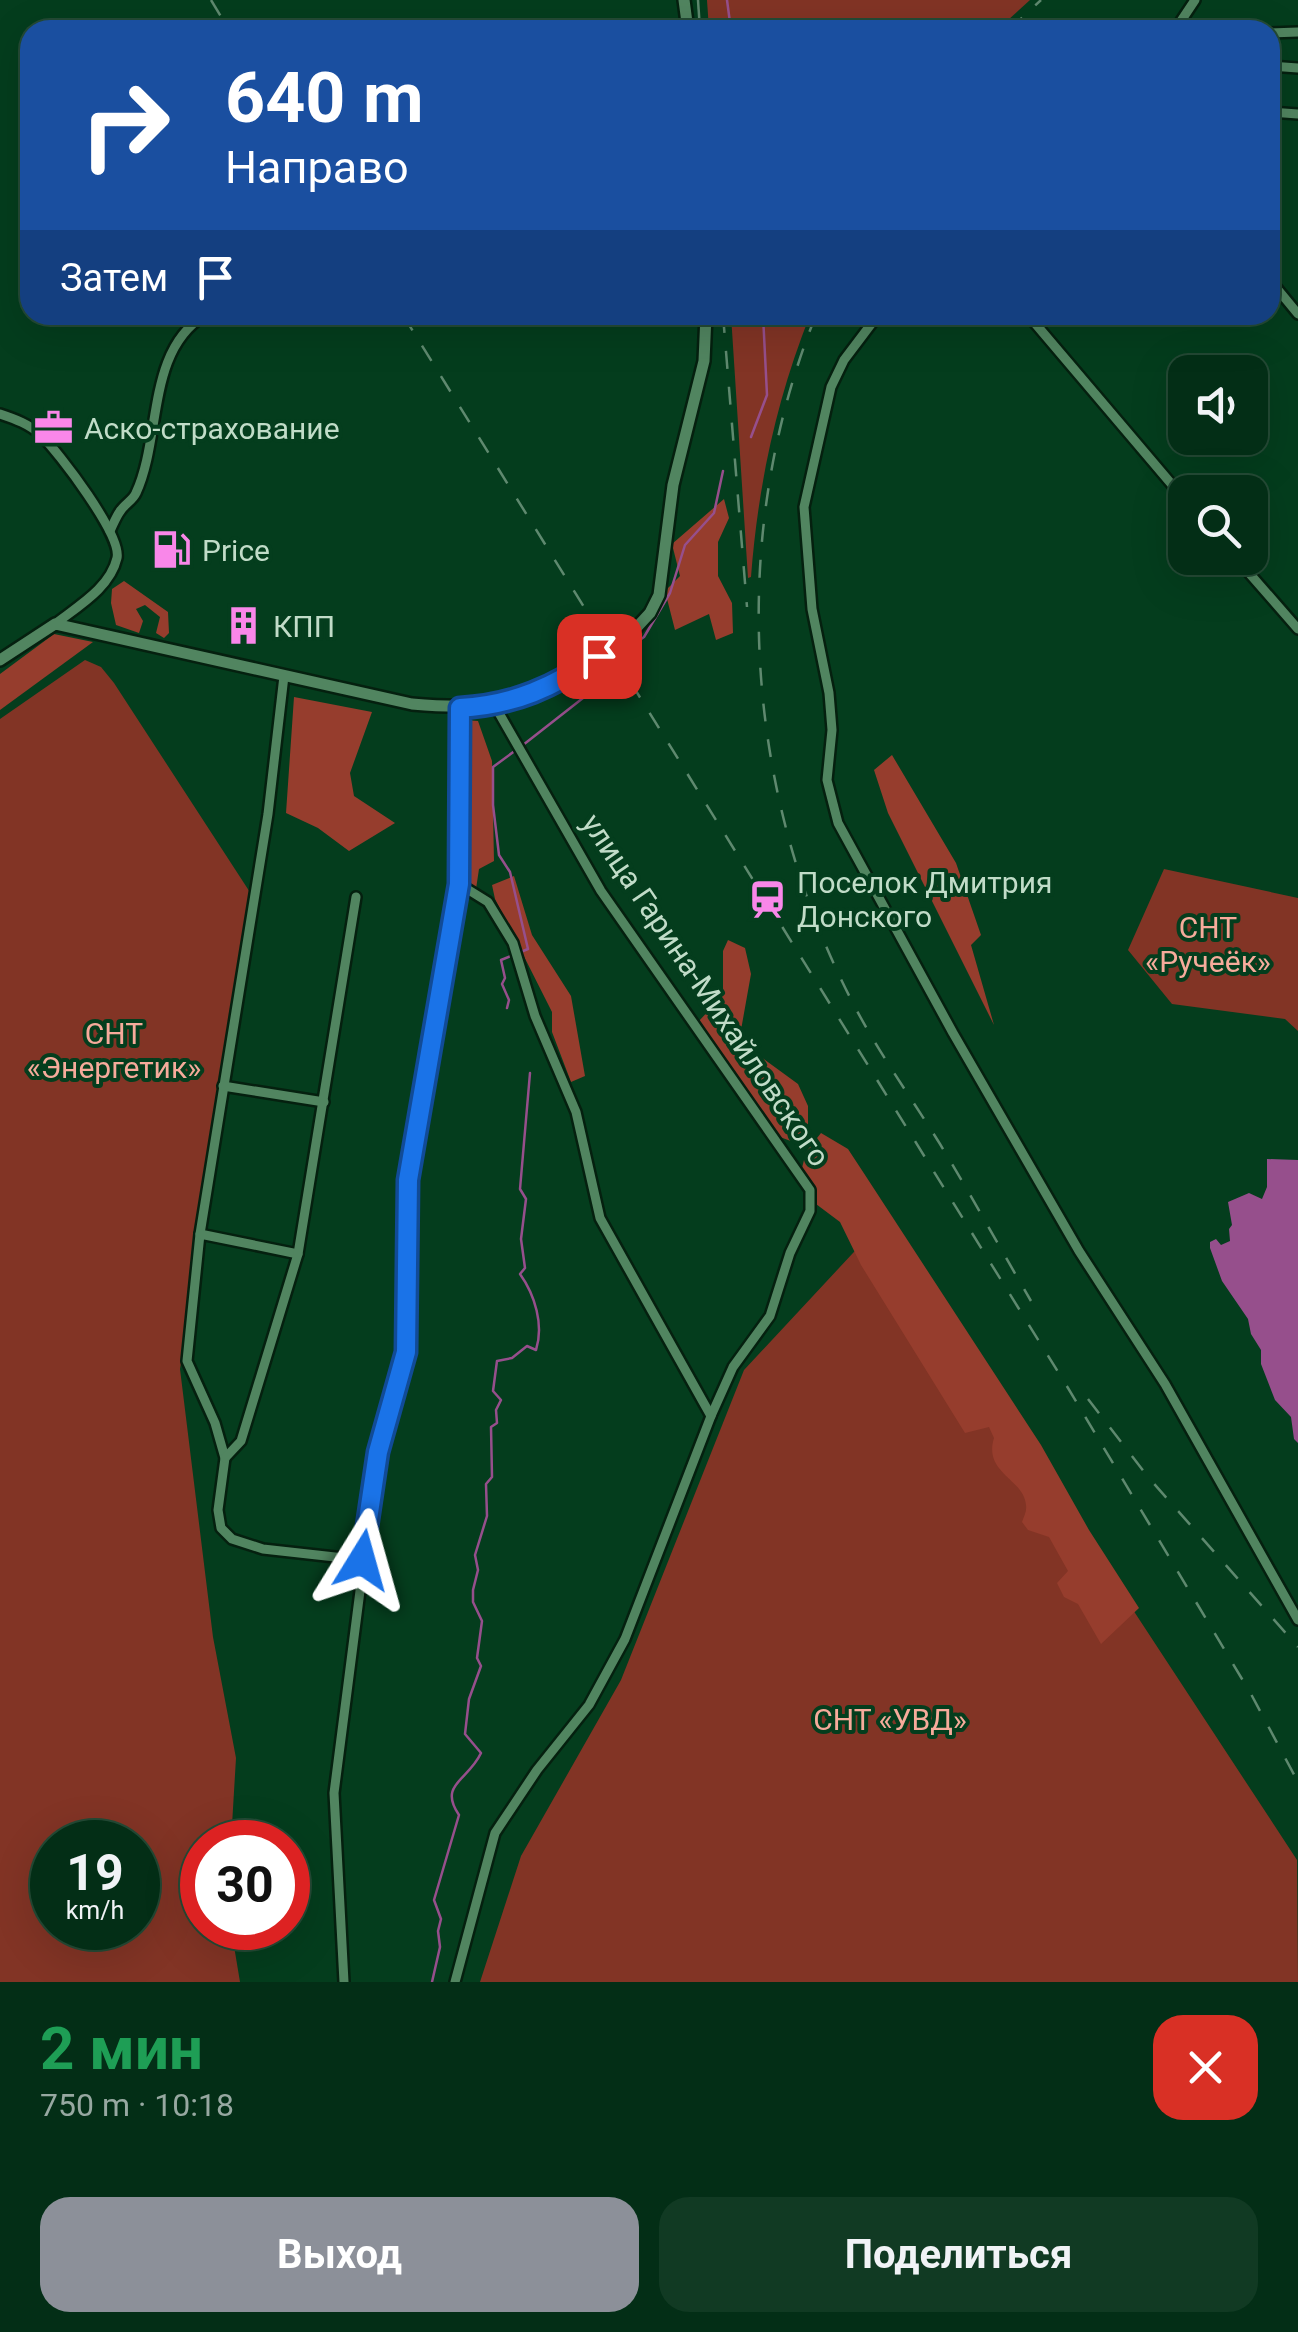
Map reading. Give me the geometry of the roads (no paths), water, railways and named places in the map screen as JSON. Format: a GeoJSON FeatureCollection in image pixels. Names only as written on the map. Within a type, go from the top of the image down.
{"type":"FeatureCollection","features":[{"type":"Feature","properties":{"kind":"street"},"geometry":{"type":"LineString","coordinates":[[1280,292],[1298,314]]}},
{"type":"Feature","properties":{"kind":"street"},"geometry":{"type":"LineString","coordinates":[[110,532],[119,512],[136,496],[163,378],[172,352],[190,325]]}},
{"type":"Feature","properties":{"kind":"street"},"geometry":{"type":"LineString","coordinates":[[625,640],[650,613],[659,595],[674,485],[704,361],[706,325]]}},
{"type":"Feature","properties":{"kind":"street"},"geometry":{"type":"LineString","coordinates":[[870,325],[844,360],[832,386],[804,507],[812,610],[829,693],[832,730],[828,780],[838,822],[982,1083],[1079,1250],[1165,1384],[1298,1620]]}},
{"type":"Feature","properties":{"kind":"street"},"geometry":{"type":"LineString","coordinates":[[1036,325],[1168,480]]}},
{"type":"Feature","properties":{"kind":"street"},"geometry":{"type":"LineString","coordinates":[[0,414],[40,434],[110,532],[118,552],[111,574],[94,593],[0,660]]}},
{"type":"Feature","properties":{"kind":"street"},"geometry":{"type":"LineString","coordinates":[[1251,575],[1298,629]]}},
{"type":"Feature","properties":{"kind":"street"},"geometry":{"type":"LineString","coordinates":[[54,624],[412,704],[460,708],[495,706],[550,685],[599,656]]}},
{"type":"Feature","properties":{"kind":"street"},"geometry":{"type":"LineString","coordinates":[[284,676],[268,814],[200,1234],[187,1361],[215,1423],[225,1458],[218,1510],[221,1528],[232,1539],[263,1549],[362,1560]]}},
{"type":"Feature","properties":{"kind":"street","name":"улица Гарина-Михайловского"},"geometry":{"type":"LineString","coordinates":[[495,706],[601,891],[810,1190],[810,1210],[790,1253],[770,1316],[732,1367],[710,1416]]}},
{"type":"Feature","properties":{"kind":"street"},"geometry":{"type":"LineString","coordinates":[[344,1982],[334,1793],[378,1452],[406,1352],[408,1180],[459,884],[460,708]]}},
{"type":"Feature","properties":{"kind":"street"},"geometry":{"type":"LineString","coordinates":[[455,1982],[495,1833],[537,1770],[589,1705],[625,1639],[710,1416],[600,1218],[576,1112],[535,1016],[513,943],[488,902],[459,884]]}},
{"type":"Feature","properties":{"kind":"street"},"geometry":{"type":"LineString","coordinates":[[225,1458],[241,1440],[298,1254],[356,897]]}},
{"type":"Feature","properties":{"kind":"street"},"geometry":{"type":"LineString","coordinates":[[222,1086],[324,1102]]}},
{"type":"Feature","properties":{"kind":"street"},"geometry":{"type":"LineString","coordinates":[[200,1234],[298,1254]]}},
{"type":"Feature","properties":{"kind":"waterway"},"geometry":{"type":"LineString","coordinates":[[727,0],[730,20]]}},
{"type":"Feature","properties":{"kind":"waterway"},"geometry":{"type":"LineString","coordinates":[[751,437],[767,395],[764,325]]}},
{"type":"Feature","properties":{"kind":"waterway"},"geometry":{"type":"LineString","coordinates":[[523,745],[583,698],[596,684],[600,668],[644,637],[670,593],[685,545],[714,513],[723,471]]}},
{"type":"Feature","properties":{"kind":"waterway"},"geometry":{"type":"LineString","coordinates":[[507,1008],[501,960],[528,949],[510,872],[499,855],[493,767],[516,750]]}},
{"type":"Feature","properties":{"kind":"waterway"},"geometry":{"type":"LineString","coordinates":[[432,1982],[441,1919],[434,1900],[459,1815],[453,1805],[453,1789],[481,1753],[465,1734],[469,1699],[481,1666],[477,1658],[482,1621],[473,1602],[473,1590],[478,1570],[475,1555],[487,1516],[486,1484],[492,1477],[491,1427],[497,1423],[496,1410],[501,1400],[493,1391],[497,1361],[512,1358],[527,1346],[536,1350],[539,1331],[537,1310],[520,1274],[525,1268],[521,1239],[526,1199],[520,1189],[530,1073]]}},
{"type":"Feature","properties":{"kind":"tunnel"},"geometry":{"type":"LineString","coordinates":[[599,656],[625,640]]}},
{"type":"Feature","properties":{"kind":"railway"},"geometry":{"type":"LineString","coordinates":[[211,0],[223,20]]}},
{"type":"Feature","properties":{"kind":"railway"},"geometry":{"type":"LineString","coordinates":[[698,0],[699,20]]}},
{"type":"Feature","properties":{"kind":"railway"},"geometry":{"type":"LineString","coordinates":[[1020,20],[1041,0]]}},
{"type":"Feature","properties":{"kind":"railway"},"geometry":{"type":"LineString","coordinates":[[409,325],[1068,1388],[1251,1694],[1298,1782]]}},
{"type":"Feature","properties":{"kind":"railway"},"geometry":{"type":"LineString","coordinates":[[724,325],[747,607]]}},
{"type":"Feature","properties":{"kind":"railway"},"geometry":{"type":"LineString","coordinates":[[813,325],[787,400],[769,488],[760,577],[760,666],[770,755],[790,842],[818,927],[856,1009],[952,1163],[1031,1301]]}},
{"type":"Feature","properties":{"kind":"railway"},"geometry":{"type":"LineString","coordinates":[[1088,1399],[1148,1477],[1298,1647]]}},
{"type":"Feature","properties":{"kind":"place","name":"Аско-страхование"},"geometry":{"type":"Point","coordinates":[54,428]}},
{"type":"Feature","properties":{"kind":"place","name":"Price"},"geometry":{"type":"Point","coordinates":[172,550]}},
{"type":"Feature","properties":{"kind":"place","name":"КПП"},"geometry":{"type":"Point","coordinates":[243,626]}},
{"type":"Feature","properties":{"kind":"place","name":"Поселок Дмитрия Донского"},"geometry":{"type":"Point","coordinates":[767,899]}},
{"type":"Feature","properties":{"kind":"park label","name":"СНТ «Ручеёк»"},"geometry":{"type":"Point","coordinates":[1208,944]}},
{"type":"Feature","properties":{"kind":"park label","name":"СНТ «Энергетик»"},"geometry":{"type":"Point","coordinates":[114,1050]}},
{"type":"Feature","properties":{"kind":"park label","name":"СНТ «УВД»"},"geometry":{"type":"Point","coordinates":[890,1719]}}]}
